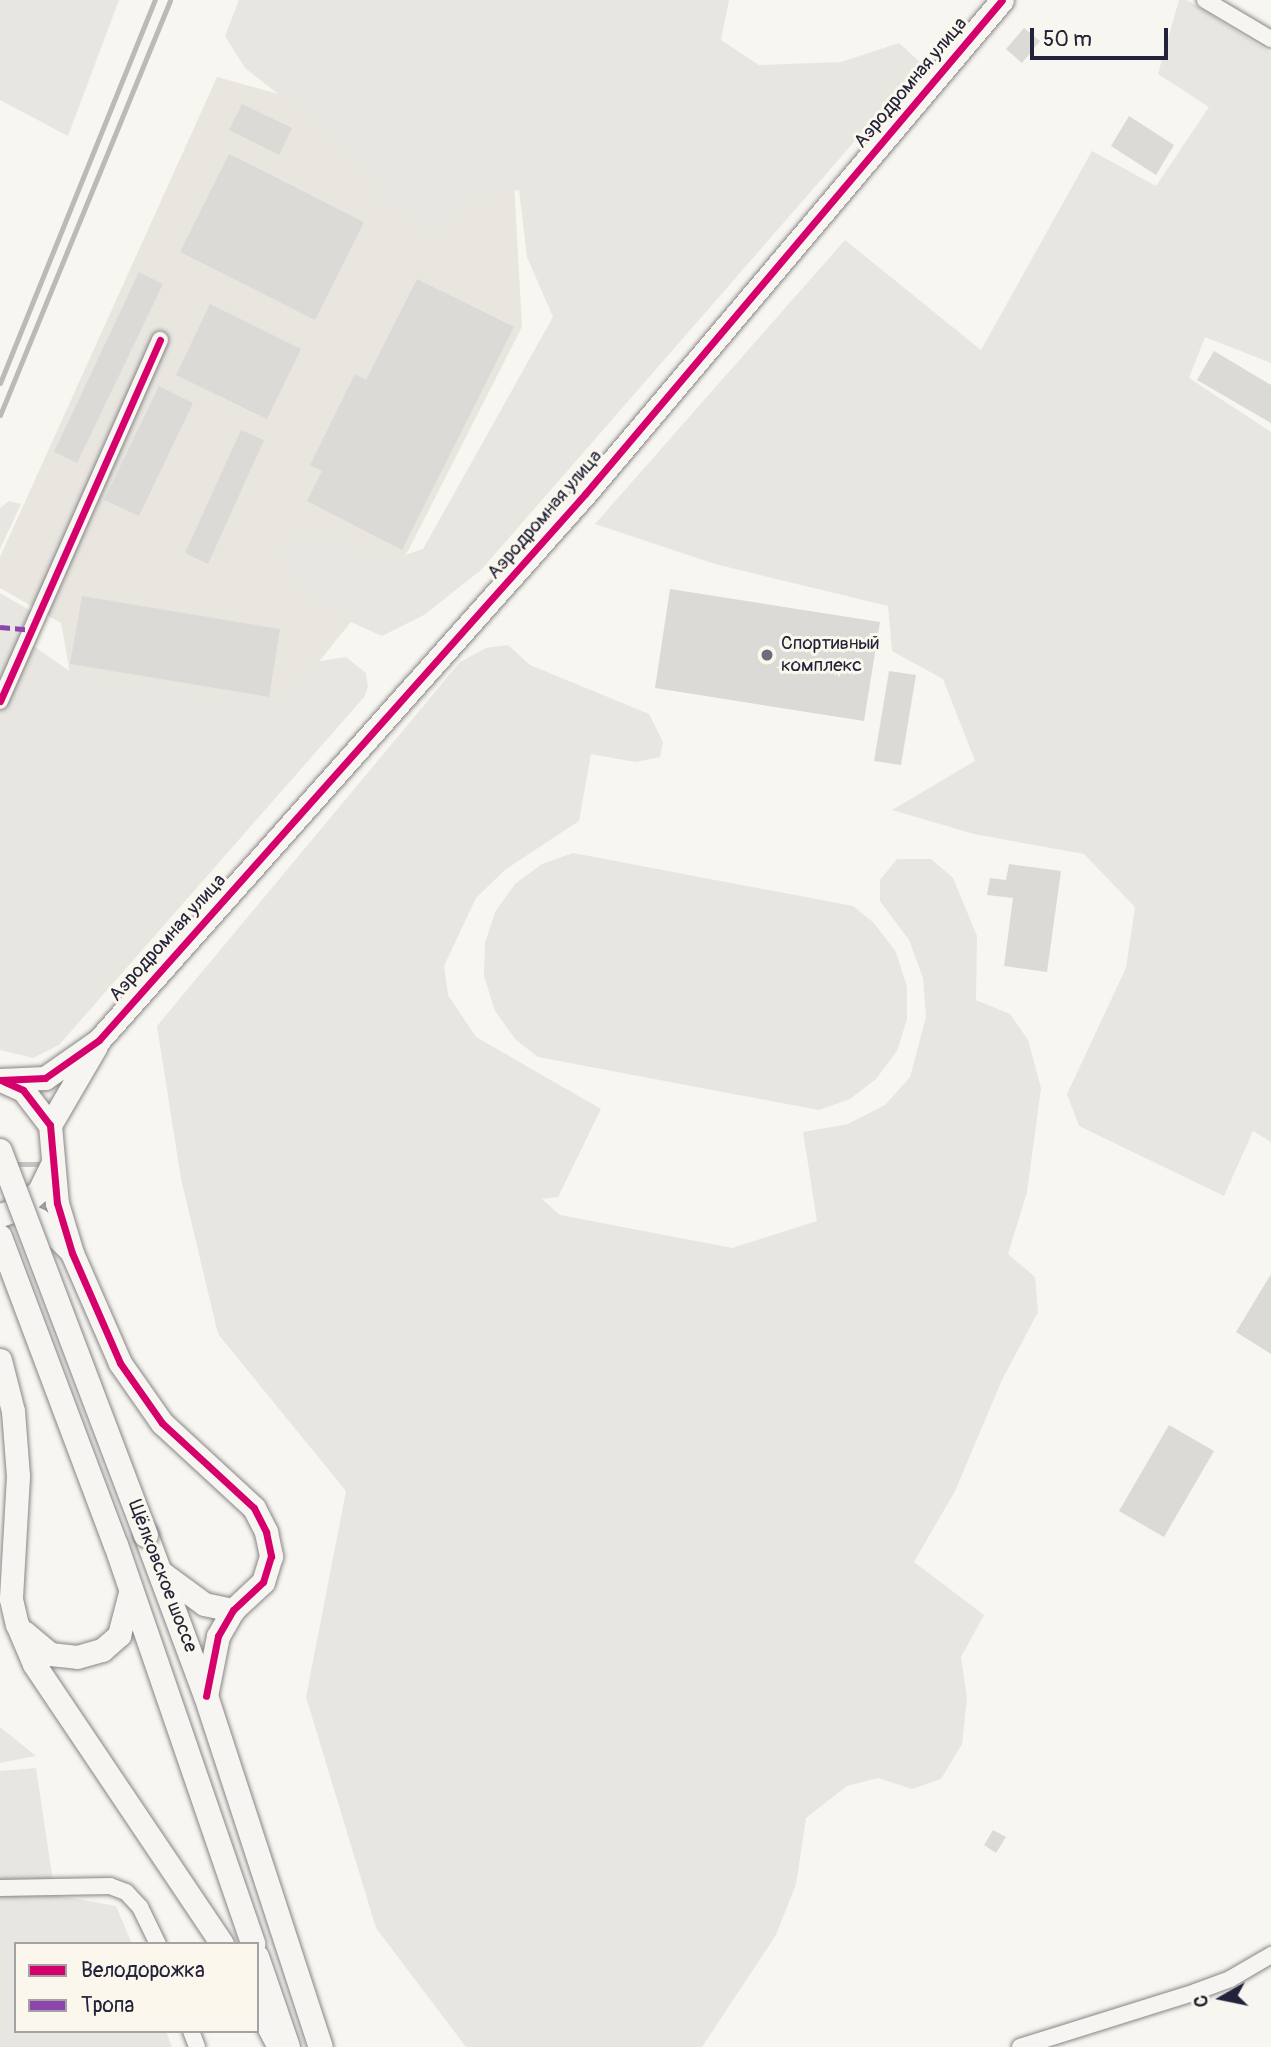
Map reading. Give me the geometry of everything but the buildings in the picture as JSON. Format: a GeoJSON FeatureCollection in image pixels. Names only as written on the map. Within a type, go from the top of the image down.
{"type":"FeatureCollection","features":[{"type":"Feature","properties":{"kind":"main road","name":"Щёлковское шоссе"},"geometry":{"type":"LineString","coordinates":[[0,1151],[162,1573],[206,1696],[321,2047]]}},
{"type":"Feature","properties":{"kind":"main road","name":"Щёлковское шоссе"},"geometry":{"type":"LineString","coordinates":[[0,1237],[116,1545],[252,1942]]}},
{"type":"Feature","properties":{"kind":"main road"},"geometry":{"type":"LineString","coordinates":[[259,1963],[288,2047]]}},
{"type":"Feature","properties":{"kind":"street","name":"Аэродромная улица"},"geometry":{"type":"LineString","coordinates":[[99,1040],[576,504],[1002,0]]}},
{"type":"Feature","properties":{"kind":"street"},"geometry":{"type":"LineString","coordinates":[[1205,0],[1271,39]]}},
{"type":"Feature","properties":{"kind":"street"},"geometry":{"type":"LineString","coordinates":[[0,701],[160,340]]}},
{"type":"Feature","properties":{"kind":"street"},"geometry":{"type":"LineString","coordinates":[[0,1080],[45,1078],[99,1040]]}},
{"type":"Feature","properties":{"kind":"street"},"geometry":{"type":"LineString","coordinates":[[99,1040],[50,1125],[51,1166],[72,1253],[93,1307],[139,1394],[162,1423],[254,1508],[266,1532],[271,1556],[263,1582],[233,1611],[218,1636],[206,1696]]}},
{"type":"Feature","properties":{"kind":"street"},"geometry":{"type":"LineString","coordinates":[[0,1080],[23,1090],[50,1125]]}},
{"type":"Feature","properties":{"kind":"street"},"geometry":{"type":"LineString","coordinates":[[9,1212],[39,1191],[51,1166]]}},
{"type":"Feature","properties":{"kind":"street"},"geometry":{"type":"LineString","coordinates":[[9,1212],[39,1220],[72,1253]]}},
{"type":"Feature","properties":{"kind":"street"},"geometry":{"type":"LineString","coordinates":[[0,1360],[13,1411],[18,1476],[11,1599],[17,1624],[34,1664],[221,1942]]}},
{"type":"Feature","properties":{"kind":"street"},"geometry":{"type":"LineString","coordinates":[[162,1573],[204,1605],[233,1611]]}},
{"type":"Feature","properties":{"kind":"street"},"geometry":{"type":"LineString","coordinates":[[17,1624],[50,1654],[77,1657],[102,1650],[119,1635],[131,1589]]}},
{"type":"Feature","properties":{"kind":"street"},"geometry":{"type":"LineString","coordinates":[[0,1888],[110,1886],[126,1892],[140,1907],[157,1942]]}},
{"type":"Feature","properties":{"kind":"street"},"geometry":{"type":"LineString","coordinates":[[1020,2047],[1195,1992],[1271,1955]]}},
{"type":"Feature","properties":{"kind":"street"},"geometry":{"type":"LineString","coordinates":[[259,2009],[279,2047]]}},
{"type":"Feature","properties":{"kind":"shaded area"},"geometry":{"type":"Polygon","coordinates":[[[0,0],[119,0],[68,136],[0,100],[0,0]]]}},
{"type":"Feature","properties":{"kind":"shaded area"},"geometry":{"type":"Polygon","coordinates":[[[239,0],[729,0],[721,40],[759,65],[841,62],[899,43],[922,64],[481,570],[424,615],[382,636],[338,616],[291,582],[282,555],[317,525],[390,560],[423,549],[553,317],[527,257],[519,190],[481,197],[439,240],[389,207],[323,129],[245,68],[225,36],[239,0]]]}},
{"type":"Feature","properties":{"kind":"shaded area"},"geometry":{"type":"Polygon","coordinates":[[[1179,0],[1187,0],[1271,53],[1271,363],[1205,337],[1189,378],[1271,432],[1271,1142],[1253,1131],[1224,1196],[1079,1126],[1067,1094],[1126,968],[1135,907],[1084,854],[974,834],[892,810],[975,761],[943,679],[892,651],[888,606],[715,564],[595,524],[845,240],[981,350],[1092,151],[1156,186],[1209,107],[1158,74],[1179,0]]]}},
{"type":"Feature","properties":{"kind":"shaded area"},"geometry":{"type":"Polygon","coordinates":[[[217,77],[319,105],[514,181],[522,327],[408,551],[284,705],[70,673],[61,623],[0,588],[0,557],[217,77]]]}},
{"type":"Feature","properties":{"kind":"shaded area"},"geometry":{"type":"Polygon","coordinates":[[[9,501],[21,504],[0,549],[0,508],[9,501]]]}},
{"type":"Feature","properties":{"kind":"shaded area"},"geometry":{"type":"Polygon","coordinates":[[[0,593],[41,617],[29,643],[68,670],[281,703],[315,662],[346,657],[366,673],[368,686],[365,696],[59,1045],[33,1058],[0,1050],[0,593]]]}},
{"type":"Feature","properties":{"kind":"shaded area"},"geometry":{"type":"Polygon","coordinates":[[[508,645],[530,665],[649,714],[663,742],[660,757],[635,762],[591,754],[579,821],[506,869],[476,898],[444,966],[448,995],[476,1037],[601,1109],[558,1197],[542,1199],[560,1215],[732,1248],[817,1221],[803,1132],[848,1124],[885,1105],[910,1077],[926,1017],[923,978],[909,940],[880,901],[880,880],[897,859],[931,859],[953,878],[977,936],[976,1000],[1010,1014],[1028,1040],[1041,1088],[1027,1192],[1008,1254],[1035,1277],[1038,1312],[1002,1380],[955,1491],[914,1562],[984,1615],[961,1657],[967,1698],[962,1744],[941,1779],[912,1789],[878,1778],[847,1786],[806,1818],[796,1884],[776,1935],[702,2047],[466,2047],[376,1928],[306,1697],[346,1491],[218,1334],[181,1179],[157,1026],[460,662],[486,648],[508,645]]]}},
{"type":"Feature","properties":{"kind":"shaded area"},"geometry":{"type":"Polygon","coordinates":[[[573,853],[853,906],[874,923],[896,952],[907,987],[907,1019],[897,1051],[876,1079],[850,1099],[819,1110],[538,1057],[516,1040],[495,1011],[484,976],[485,943],[495,912],[515,884],[542,864],[573,853]]]}},
{"type":"Feature","properties":{"kind":"shaded area"},"geometry":{"type":"Polygon","coordinates":[[[0,1727],[36,1756],[0,1763],[0,1727]]]}},
{"type":"Feature","properties":{"kind":"shaded area"},"geometry":{"type":"Polygon","coordinates":[[[36,1768],[55,1895],[116,1906],[131,1942],[14,1942],[14,2033],[167,2033],[172,2047],[0,2047],[0,1771],[36,1768]]]}},
{"type":"Feature","properties":{"kind":"waterway"},"geometry":{"type":"LineString","coordinates":[[14,1164],[41,1164]]}},
{"type":"Feature","properties":{"kind":"railway"},"geometry":{"type":"LineString","coordinates":[[0,383],[155,0]]}},
{"type":"Feature","properties":{"kind":"railway"},"geometry":{"type":"LineString","coordinates":[[0,415],[170,0]]}},
{"type":"Feature","properties":{"kind":"marked path"},"geometry":{"type":"LineString","coordinates":[[0,627],[32,630]]}},
{"type":"Feature","properties":{"kind":"cycle path"},"geometry":{"type":"LineString","coordinates":[[0,1080],[45,1078],[99,1040],[585,494],[1002,0]]}},
{"type":"Feature","properties":{"kind":"cycle path"},"geometry":{"type":"LineString","coordinates":[[0,701],[160,340]]}},
{"type":"Feature","properties":{"kind":"cycle path"},"geometry":{"type":"LineString","coordinates":[[3,1081],[23,1090],[50,1125],[57,1203],[72,1253],[120,1363],[162,1423],[254,1508],[266,1532],[271,1556],[263,1582],[233,1610],[218,1636],[206,1696]]}},
{"type":"Feature","properties":{"kind":"place","name":"Спортивный комплекс"},"geometry":{"type":"Point","coordinates":[767,655]}}]}
